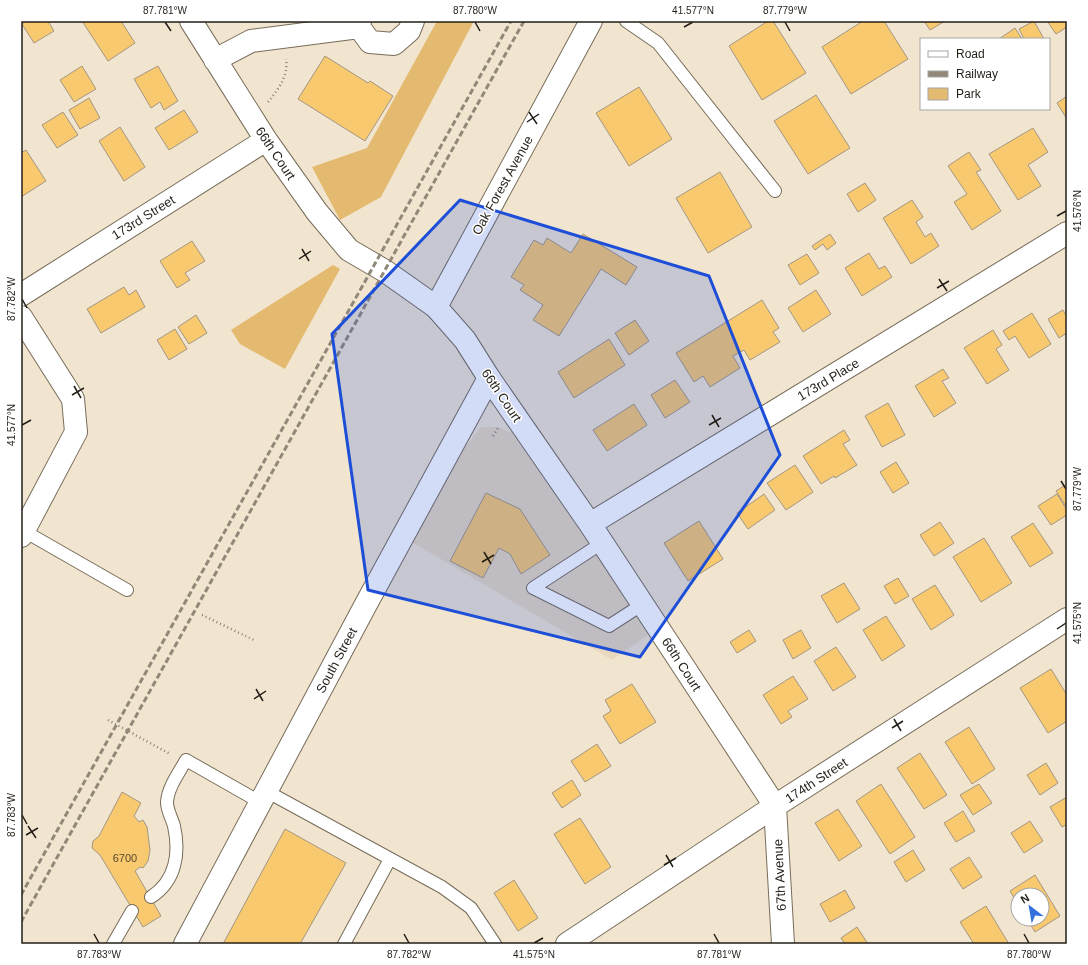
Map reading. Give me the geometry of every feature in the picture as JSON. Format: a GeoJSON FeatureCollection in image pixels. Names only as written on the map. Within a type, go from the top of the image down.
{"type":"FeatureCollection","features":[{"type":"Feature","properties":{"kind":"street","name":"66th Court"},"geometry":{"type":"LineString","coordinates":[[191,21],[266,140],[317,212],[349,250],[385,271],[436,306],[465,340],[590,524],[775,806]]}},
{"type":"Feature","properties":{"kind":"street"},"geometry":{"type":"LineString","coordinates":[[215,60],[250,41],[359,24],[370,42],[394,44],[409,31],[412,21]]}},
{"type":"Feature","properties":{"kind":"street","name":"Oak Forest Avenue"},"geometry":{"type":"LineString","coordinates":[[436,306],[592,21]]}},
{"type":"Feature","properties":{"kind":"street","name":"173rd Street"},"geometry":{"type":"LineString","coordinates":[[21,295],[266,140]]}},
{"type":"Feature","properties":{"kind":"street","name":"173rd Place"},"geometry":{"type":"LineString","coordinates":[[590,524],[1067,234]]}},
{"type":"Feature","properties":{"kind":"street"},"geometry":{"type":"LineString","coordinates":[[21,317],[73,399],[76,432],[22,533]]}},
{"type":"Feature","properties":{"kind":"street","name":"South Street"},"geometry":{"type":"LineString","coordinates":[[185,944],[365,606],[490,378]]}},
{"type":"Feature","properties":{"kind":"street","name":"174th Street"},"geometry":{"type":"LineString","coordinates":[[567,944],[775,806],[1067,619]]}},
{"type":"Feature","properties":{"kind":"street","name":"67th Avenue"},"geometry":{"type":"LineString","coordinates":[[775,806],[783,944]]}},
{"type":"Feature","properties":{"kind":"lane"},"geometry":{"type":"LineString","coordinates":[[626,21],[658,43],[775,191]]}},
{"type":"Feature","properties":{"kind":"lane"},"geometry":{"type":"LineString","coordinates":[[22,533],[127,590]]}},
{"type":"Feature","properties":{"kind":"lane"},"geometry":{"type":"LineString","coordinates":[[602,543],[533,588],[609,626],[643,604]]}},
{"type":"Feature","properties":{"kind":"lane"},"geometry":{"type":"LineString","coordinates":[[151,897],[160,891],[170,878],[177,859],[178,845],[167,801],[171,787],[186,760],[263,796],[390,859],[442,887],[471,908],[495,944]]}},
{"type":"Feature","properties":{"kind":"lane"},"geometry":{"type":"LineString","coordinates":[[344,944],[390,859]]}},
{"type":"Feature","properties":{"kind":"lane"},"geometry":{"type":"LineString","coordinates":[[113,944],[132,911]]}},
{"type":"Feature","properties":{"kind":"path"},"geometry":{"type":"LineString","coordinates":[[266,104],[282,83],[286,73],[285,56]]}},
{"type":"Feature","properties":{"kind":"path"},"geometry":{"type":"LineString","coordinates":[[202,615],[254,640]]}},
{"type":"Feature","properties":{"kind":"path"},"geometry":{"type":"LineString","coordinates":[[108,720],[164,751]]}},
{"type":"Feature","properties":{"kind":"highlighted area"},"geometry":{"type":"Polygon","coordinates":[[[460,200],[709,276],[780,455],[640,657],[368,590],[332,334],[460,200]]]}},
{"type":"Feature","properties":{"kind":"shaded area"},"geometry":{"type":"Polygon","coordinates":[[[481,427],[498,427],[512,433],[651,633],[612,660],[412,542],[464,449],[481,427]]]}},
{"type":"Feature","properties":{"kind":"green space"},"geometry":{"type":"Polygon","coordinates":[[[437,21],[474,21],[381,197],[340,220],[312,167],[367,148],[437,21]]]}},
{"type":"Feature","properties":{"kind":"green space"},"geometry":{"type":"Polygon","coordinates":[[[333,265],[340,269],[285,369],[240,344],[231,330],[333,265]]]}},
{"type":"Feature","properties":{"kind":"building"},"geometry":{"type":"Polygon","coordinates":[[[26,21],[48,21],[54,31],[34,43],[22,24],[26,21]]]}},
{"type":"Feature","properties":{"kind":"building"},"geometry":{"type":"Polygon","coordinates":[[[82,21],[121,21],[135,43],[108,61],[82,21]]]}},
{"type":"Feature","properties":{"kind":"building"},"geometry":{"type":"Polygon","coordinates":[[[768,21],[773,21],[806,73],[762,100],[729,46],[768,21]]]}},
{"type":"Feature","properties":{"kind":"building"},"geometry":{"type":"Polygon","coordinates":[[[863,21],[884,21],[908,59],[851,94],[822,47],[863,21]]]}},
{"type":"Feature","properties":{"kind":"building"},"geometry":{"type":"Polygon","coordinates":[[[924,21],[945,21],[930,30],[924,21]]]}},
{"type":"Feature","properties":{"kind":"building"},"geometry":{"type":"Polygon","coordinates":[[[1034,21],[1043,38],[1024,38],[1019,29],[1034,21]]]}},
{"type":"Feature","properties":{"kind":"building"},"geometry":{"type":"Polygon","coordinates":[[[1047,21],[1067,21],[1067,27],[1056,34],[1047,21]]]}},
{"type":"Feature","properties":{"kind":"building"},"geometry":{"type":"Polygon","coordinates":[[[1015,28],[1021,38],[1000,38],[1015,28]]]}},
{"type":"Feature","properties":{"kind":"building"},"geometry":{"type":"Polygon","coordinates":[[[325,56],[368,83],[370,81],[393,96],[365,141],[298,99],[325,56]]]}},
{"type":"Feature","properties":{"kind":"building"},"geometry":{"type":"Polygon","coordinates":[[[82,66],[96,89],[74,102],[60,80],[82,66]]]}},
{"type":"Feature","properties":{"kind":"building"},"geometry":{"type":"Polygon","coordinates":[[[158,66],[178,101],[164,110],[160,102],[151,108],[134,79],[158,66]]]}},
{"type":"Feature","properties":{"kind":"building"},"geometry":{"type":"Polygon","coordinates":[[[639,87],[672,139],[629,166],[596,113],[639,87]]]}},
{"type":"Feature","properties":{"kind":"building"},"geometry":{"type":"Polygon","coordinates":[[[816,95],[850,148],[808,174],[774,121],[816,95]]]}},
{"type":"Feature","properties":{"kind":"building"},"geometry":{"type":"Polygon","coordinates":[[[1067,96],[1067,119],[1057,103],[1067,96]]]}},
{"type":"Feature","properties":{"kind":"building"},"geometry":{"type":"Polygon","coordinates":[[[89,98],[100,118],[80,129],[69,110],[89,98]]]}},
{"type":"Feature","properties":{"kind":"building"},"geometry":{"type":"Polygon","coordinates":[[[184,110],[198,132],[169,150],[155,128],[184,110]]]}},
{"type":"Feature","properties":{"kind":"building"},"geometry":{"type":"Polygon","coordinates":[[[63,112],[78,135],[57,148],[42,125],[63,112]]]}},
{"type":"Feature","properties":{"kind":"building"},"geometry":{"type":"Polygon","coordinates":[[[120,127],[145,167],[124,181],[99,141],[120,127]]]}},
{"type":"Feature","properties":{"kind":"building"},"geometry":{"type":"Polygon","coordinates":[[[1033,128],[1048,152],[1028,165],[1041,186],[1018,200],[989,154],[1033,128]]]}},
{"type":"Feature","properties":{"kind":"building"},"geometry":{"type":"Polygon","coordinates":[[[26,150],[46,181],[21,197],[21,153],[26,150]]]}},
{"type":"Feature","properties":{"kind":"building"},"geometry":{"type":"Polygon","coordinates":[[[969,152],[981,170],[976,172],[1001,211],[972,230],[954,202],[967,194],[948,166],[969,152]]]}},
{"type":"Feature","properties":{"kind":"building"},"geometry":{"type":"Polygon","coordinates":[[[720,172],[752,227],[708,253],[676,198],[720,172]]]}},
{"type":"Feature","properties":{"kind":"building"},"geometry":{"type":"Polygon","coordinates":[[[865,183],[876,200],[858,212],[847,194],[865,183]]]}},
{"type":"Feature","properties":{"kind":"building"},"geometry":{"type":"Polygon","coordinates":[[[912,200],[923,217],[916,222],[925,237],[931,233],[939,246],[911,264],[883,218],[912,200]]]}},
{"type":"Feature","properties":{"kind":"building"},"geometry":{"type":"Polygon","coordinates":[[[583,234],[637,267],[626,285],[601,269],[559,336],[533,320],[543,305],[520,290],[524,285],[511,277],[534,240],[543,245],[547,238],[571,253],[583,234]]]}},
{"type":"Feature","properties":{"kind":"building"},"geometry":{"type":"Polygon","coordinates":[[[830,234],[836,243],[827,250],[823,244],[815,250],[812,246],[830,234]]]}},
{"type":"Feature","properties":{"kind":"building"},"geometry":{"type":"Polygon","coordinates":[[[192,241],[205,261],[185,273],[190,280],[177,288],[160,261],[192,241]]]}},
{"type":"Feature","properties":{"kind":"building"},"geometry":{"type":"Polygon","coordinates":[[[869,253],[879,269],[885,266],[892,277],[862,296],[845,268],[869,253]]]}},
{"type":"Feature","properties":{"kind":"building"},"geometry":{"type":"Polygon","coordinates":[[[807,254],[819,273],[800,285],[788,265],[807,254]]]}},
{"type":"Feature","properties":{"kind":"building"},"geometry":{"type":"Polygon","coordinates":[[[124,287],[129,295],[136,290],[145,307],[101,333],[87,309],[124,287]]]}},
{"type":"Feature","properties":{"kind":"building"},"geometry":{"type":"Polygon","coordinates":[[[816,290],[831,314],[803,332],[788,308],[816,290]]]}},
{"type":"Feature","properties":{"kind":"building"},"geometry":{"type":"Polygon","coordinates":[[[762,300],[779,328],[773,332],[780,342],[750,360],[744,350],[733,356],[740,368],[710,387],[703,376],[694,382],[676,353],[762,300]]]}},
{"type":"Feature","properties":{"kind":"building"},"geometry":{"type":"Polygon","coordinates":[[[1063,310],[1067,317],[1067,333],[1059,338],[1048,319],[1063,310]]]}},
{"type":"Feature","properties":{"kind":"building"},"geometry":{"type":"Polygon","coordinates":[[[1032,313],[1051,344],[1029,358],[1015,336],[1009,340],[1003,331],[1032,313]]]}},
{"type":"Feature","properties":{"kind":"building"},"geometry":{"type":"Polygon","coordinates":[[[196,315],[207,333],[189,344],[178,327],[196,315]]]}},
{"type":"Feature","properties":{"kind":"building"},"geometry":{"type":"Polygon","coordinates":[[[635,320],[649,341],[629,355],[615,333],[635,320]]]}},
{"type":"Feature","properties":{"kind":"building"},"geometry":{"type":"Polygon","coordinates":[[[175,329],[187,349],[169,360],[157,340],[175,329]]]}},
{"type":"Feature","properties":{"kind":"building"},"geometry":{"type":"Polygon","coordinates":[[[993,330],[1002,345],[996,349],[1009,370],[987,384],[964,348],[993,330]]]}},
{"type":"Feature","properties":{"kind":"building"},"geometry":{"type":"Polygon","coordinates":[[[609,339],[625,365],[574,398],[558,372],[609,339]]]}},
{"type":"Feature","properties":{"kind":"building"},"geometry":{"type":"Polygon","coordinates":[[[943,369],[949,378],[942,381],[956,403],[934,417],[915,386],[943,369]]]}},
{"type":"Feature","properties":{"kind":"building"},"geometry":{"type":"Polygon","coordinates":[[[675,380],[690,402],[665,418],[651,395],[675,380]]]}},
{"type":"Feature","properties":{"kind":"building"},"geometry":{"type":"Polygon","coordinates":[[[888,403],[905,435],[882,447],[865,416],[888,403]]]}},
{"type":"Feature","properties":{"kind":"building"},"geometry":{"type":"Polygon","coordinates":[[[634,404],[647,425],[607,451],[593,430],[634,404]]]}},
{"type":"Feature","properties":{"kind":"building"},"geometry":{"type":"Polygon","coordinates":[[[844,430],[850,440],[843,444],[857,465],[835,478],[834,476],[821,484],[803,456],[844,430]]]}},
{"type":"Feature","properties":{"kind":"building"},"geometry":{"type":"Polygon","coordinates":[[[896,462],[909,483],[893,493],[880,472],[896,462]]]}},
{"type":"Feature","properties":{"kind":"building"},"geometry":{"type":"Polygon","coordinates":[[[795,465],[813,492],[786,510],[767,483],[795,465]]]}},
{"type":"Feature","properties":{"kind":"building"},"geometry":{"type":"Polygon","coordinates":[[[1067,484],[1067,508],[1056,491],[1067,484]]]}},
{"type":"Feature","properties":{"kind":"building"},"geometry":{"type":"Polygon","coordinates":[[[486,493],[520,509],[550,555],[521,574],[510,554],[499,548],[483,578],[450,561],[486,493]]]}},
{"type":"Feature","properties":{"kind":"building"},"geometry":{"type":"Polygon","coordinates":[[[764,494],[775,510],[748,529],[737,513],[764,494]]]}},
{"type":"Feature","properties":{"kind":"building"},"geometry":{"type":"Polygon","coordinates":[[[1057,494],[1067,510],[1067,515],[1051,525],[1038,506],[1057,494]]]}},
{"type":"Feature","properties":{"kind":"building"},"geometry":{"type":"Polygon","coordinates":[[[699,521],[723,559],[688,581],[664,543],[699,521]]]}},
{"type":"Feature","properties":{"kind":"building"},"geometry":{"type":"Polygon","coordinates":[[[940,522],[954,543],[934,556],[920,535],[940,522]]]}},
{"type":"Feature","properties":{"kind":"building"},"geometry":{"type":"Polygon","coordinates":[[[1033,523],[1053,553],[1030,567],[1011,537],[1033,523]]]}},
{"type":"Feature","properties":{"kind":"building"},"geometry":{"type":"Polygon","coordinates":[[[984,538],[1012,583],[981,602],[953,557],[984,538]]]}},
{"type":"Feature","properties":{"kind":"building"},"geometry":{"type":"Polygon","coordinates":[[[898,578],[909,596],[895,604],[884,586],[898,578]]]}},
{"type":"Feature","properties":{"kind":"building"},"geometry":{"type":"Polygon","coordinates":[[[844,583],[860,609],[837,623],[821,596],[844,583]]]}},
{"type":"Feature","properties":{"kind":"building"},"geometry":{"type":"Polygon","coordinates":[[[935,585],[954,615],[931,630],[912,599],[935,585]]]}},
{"type":"Feature","properties":{"kind":"building"},"geometry":{"type":"Polygon","coordinates":[[[886,616],[905,646],[882,661],[863,630],[886,616]]]}},
{"type":"Feature","properties":{"kind":"building"},"geometry":{"type":"Polygon","coordinates":[[[749,630],[756,641],[737,653],[730,642],[749,630]]]}},
{"type":"Feature","properties":{"kind":"building"},"geometry":{"type":"Polygon","coordinates":[[[801,630],[811,648],[793,659],[783,640],[801,630]]]}},
{"type":"Feature","properties":{"kind":"building"},"geometry":{"type":"Polygon","coordinates":[[[836,647],[856,677],[833,691],[814,661],[836,647]]]}},
{"type":"Feature","properties":{"kind":"building"},"geometry":{"type":"Polygon","coordinates":[[[1051,669],[1067,695],[1067,721],[1048,733],[1020,688],[1051,669]]]}},
{"type":"Feature","properties":{"kind":"building"},"geometry":{"type":"Polygon","coordinates":[[[793,676],[808,699],[788,711],[792,717],[781,724],[763,695],[793,676]]]}},
{"type":"Feature","properties":{"kind":"building"},"geometry":{"type":"Polygon","coordinates":[[[632,684],[656,722],[620,744],[603,716],[611,711],[605,700],[632,684]]]}},
{"type":"Feature","properties":{"kind":"building"},"geometry":{"type":"Polygon","coordinates":[[[969,727],[995,769],[972,784],[945,742],[969,727]]]}},
{"type":"Feature","properties":{"kind":"building"},"geometry":{"type":"Polygon","coordinates":[[[597,744],[611,766],[585,782],[571,761],[597,744]]]}},
{"type":"Feature","properties":{"kind":"building"},"geometry":{"type":"Polygon","coordinates":[[[920,753],[947,795],[924,809],[897,768],[920,753]]]}},
{"type":"Feature","properties":{"kind":"building"},"geometry":{"type":"Polygon","coordinates":[[[1046,763],[1058,783],[1040,795],[1027,775],[1046,763]]]}},
{"type":"Feature","properties":{"kind":"building"},"geometry":{"type":"Polygon","coordinates":[[[572,780],[581,795],[562,808],[552,793],[572,780]]]}},
{"type":"Feature","properties":{"kind":"building"},"geometry":{"type":"Polygon","coordinates":[[[881,784],[915,837],[890,854],[856,801],[881,784]]]}},
{"type":"Feature","properties":{"kind":"building"},"geometry":{"type":"Polygon","coordinates":[[[979,784],[992,803],[973,815],[960,795],[979,784]]]}},
{"type":"Feature","properties":{"kind":"building"},"geometry":{"type":"Polygon","coordinates":[[[122,792],[141,803],[134,816],[139,822],[143,820],[147,827],[150,850],[148,861],[143,868],[140,867],[135,871],[161,916],[143,927],[100,855],[92,848],[93,841],[99,836],[122,792]]]}},
{"type":"Feature","properties":{"kind":"building"},"geometry":{"type":"Polygon","coordinates":[[[1067,797],[1067,824],[1062,827],[1050,807],[1067,797]]]}},
{"type":"Feature","properties":{"kind":"building"},"geometry":{"type":"Polygon","coordinates":[[[838,809],[862,846],[839,861],[815,823],[838,809]]]}},
{"type":"Feature","properties":{"kind":"building"},"geometry":{"type":"Polygon","coordinates":[[[963,811],[975,831],[956,842],[944,823],[963,811]]]}},
{"type":"Feature","properties":{"kind":"building"},"geometry":{"type":"Polygon","coordinates":[[[580,818],[611,867],[585,884],[554,834],[580,818]]]}},
{"type":"Feature","properties":{"kind":"building"},"geometry":{"type":"Polygon","coordinates":[[[1030,821],[1043,841],[1024,853],[1011,833],[1030,821]]]}},
{"type":"Feature","properties":{"kind":"building"},"geometry":{"type":"Polygon","coordinates":[[[285,829],[346,863],[300,944],[223,944],[285,829]]]}},
{"type":"Feature","properties":{"kind":"building"},"geometry":{"type":"Polygon","coordinates":[[[913,850],[925,870],[906,882],[894,862],[913,850]]]}},
{"type":"Feature","properties":{"kind":"building"},"geometry":{"type":"Polygon","coordinates":[[[969,857],[982,877],[963,889],[950,869],[969,857]]]}},
{"type":"Feature","properties":{"kind":"building"},"geometry":{"type":"Polygon","coordinates":[[[1035,875],[1042,887],[1016,887],[1035,875]]]}},
{"type":"Feature","properties":{"kind":"building"},"geometry":{"type":"Polygon","coordinates":[[[514,880],[538,918],[518,931],[494,893],[514,880]]]}},
{"type":"Feature","properties":{"kind":"building"},"geometry":{"type":"Polygon","coordinates":[[[845,890],[855,908],[830,922],[820,904],[845,890]]]}},
{"type":"Feature","properties":{"kind":"building"},"geometry":{"type":"Polygon","coordinates":[[[1050,900],[1060,916],[1050,922],[1050,900]]]}},
{"type":"Feature","properties":{"kind":"building"},"geometry":{"type":"Polygon","coordinates":[[[986,906],[1009,944],[974,944],[960,922],[986,906]]]}},
{"type":"Feature","properties":{"kind":"building"},"geometry":{"type":"Polygon","coordinates":[[[857,927],[868,944],[845,944],[841,938],[857,927]]]}},
{"type":"Feature","properties":{"kind":"building"},"geometry":{"type":"Polygon","coordinates":[[[1032,927],[1043,927],[1035,932],[1032,927]]]}},
{"type":"Feature","properties":{"kind":"railway"},"geometry":{"type":"LineString","coordinates":[[21,895],[511,21]]}},
{"type":"Feature","properties":{"kind":"railway"},"geometry":{"type":"LineString","coordinates":[[21,922],[524,21]]}}]}
